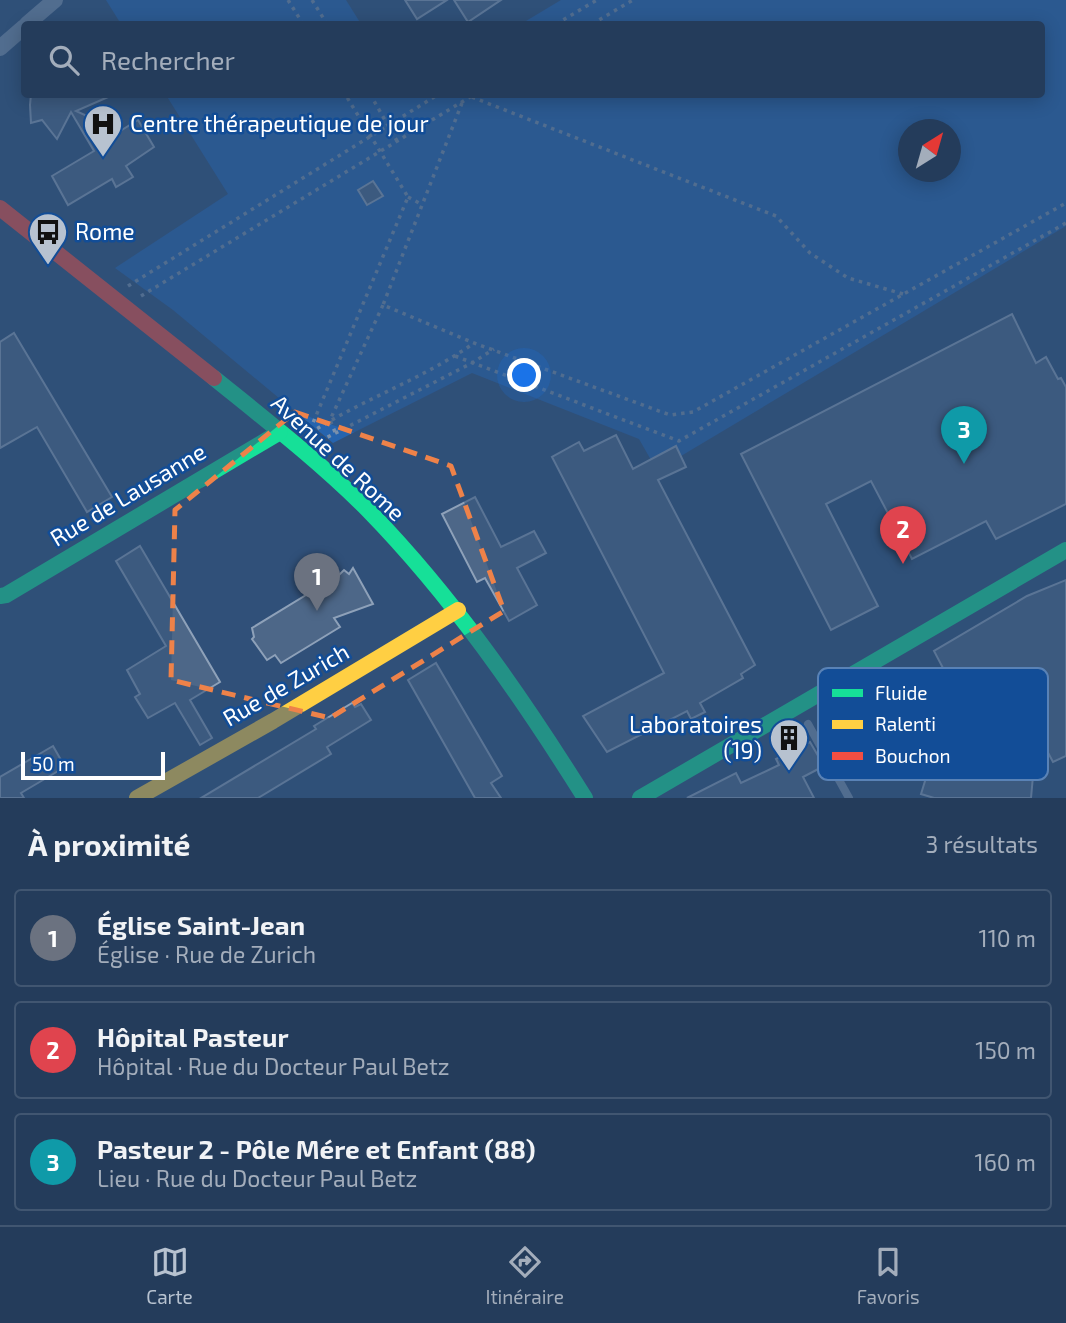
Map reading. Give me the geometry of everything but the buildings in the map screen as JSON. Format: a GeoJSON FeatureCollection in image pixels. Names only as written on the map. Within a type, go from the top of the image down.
{"type":"FeatureCollection","features":[{"type":"Feature","properties":{"kind":"street"},"geometry":{"type":"LineString","coordinates":[[32,21],[55,0]]}},
{"type":"Feature","properties":{"kind":"street"},"geometry":{"type":"LineString","coordinates":[[0,48],[21,30]]}},
{"type":"Feature","properties":{"kind":"street","name":"Avenue de Rome"},"geometry":{"type":"LineString","coordinates":[[0,208],[280,432],[368,510],[458,610],[537,721],[585,798]]}},
{"type":"Feature","properties":{"kind":"street","name":"Rue de Lausanne"},"geometry":{"type":"LineString","coordinates":[[0,596],[6,595],[280,432]]}},
{"type":"Feature","properties":{"kind":"street"},"geometry":{"type":"LineString","coordinates":[[863,668],[1066,550]]}},
{"type":"Feature","properties":{"kind":"street","name":"Rue de Zurich"},"geometry":{"type":"LineString","coordinates":[[137,798],[273,721],[458,610]]}},
{"type":"Feature","properties":{"kind":"street"},"geometry":{"type":"LineString","coordinates":[[640,798],[818,694]]}},
{"type":"Feature","properties":{"kind":"lane"},"geometry":{"type":"LineString","coordinates":[[808,724],[818,742]]}},
{"type":"Feature","properties":{"kind":"lane"},"geometry":{"type":"LineString","coordinates":[[839,780],[849,798]]}},
{"type":"Feature","properties":{"kind":"path"},"geometry":{"type":"LineString","coordinates":[[288,0],[301,21]]}},
{"type":"Feature","properties":{"kind":"path"},"geometry":{"type":"LineString","coordinates":[[312,0],[325,21]]}},
{"type":"Feature","properties":{"kind":"path"},"geometry":{"type":"LineString","coordinates":[[561,21],[597,0]]}},
{"type":"Feature","properties":{"kind":"path"},"geometry":{"type":"LineString","coordinates":[[597,21],[633,0]]}},
{"type":"Feature","properties":{"kind":"path"},"geometry":{"type":"LineString","coordinates":[[347,98],[408,197],[422,205]]}},
{"type":"Feature","properties":{"kind":"path"},"geometry":{"type":"LineString","coordinates":[[372,98],[398,142]]}},
{"type":"Feature","properties":{"kind":"path"},"geometry":{"type":"LineString","coordinates":[[118,301],[369,136],[390,126],[433,98]]}},
{"type":"Feature","properties":{"kind":"path"},"geometry":{"type":"LineString","coordinates":[[118,301],[398,142],[470,98]]}},
{"type":"Feature","properties":{"kind":"path"},"geometry":{"type":"LineString","coordinates":[[478,98],[776,216],[810,253],[848,278],[903,294]]}},
{"type":"Feature","properties":{"kind":"path"},"geometry":{"type":"LineString","coordinates":[[335,432],[330,420],[383,305],[462,103]]}},
{"type":"Feature","properties":{"kind":"path"},"geometry":{"type":"LineString","coordinates":[[301,450],[408,197]]}},
{"type":"Feature","properties":{"kind":"path"},"geometry":{"type":"LineString","coordinates":[[383,305],[670,415],[693,412],[1066,203]]}},
{"type":"Feature","properties":{"kind":"path"},"geometry":{"type":"LineString","coordinates":[[455,356],[679,441],[1066,223]]}},
{"type":"Feature","properties":{"kind":"path"},"geometry":{"type":"LineString","coordinates":[[309,434],[330,420],[455,356],[474,342]]}},
{"type":"Feature","properties":{"kind":"path"},"geometry":{"type":"LineString","coordinates":[[301,450],[472,363],[494,349]]}},
{"type":"Feature","properties":{"kind":"highlighted area"},"geometry":{"type":"Polygon","coordinates":[[[295,412],[451,466],[504,611],[330,718],[171,680],[175,510],[295,412]]]}},
{"type":"Feature","properties":{"kind":"shaded area"},"geometry":{"type":"Polygon","coordinates":[[[106,0],[346,0],[359,21],[119,21],[106,0]]]}},
{"type":"Feature","properties":{"kind":"shaded area"},"geometry":{"type":"Polygon","coordinates":[[[561,0],[1066,0],[1066,226],[681,456],[676,447],[651,460],[639,439],[472,373],[333,443],[173,310],[115,268],[228,194],[168,98],[1045,98],[1045,21],[526,21],[561,0]]]}},
{"type":"Feature","properties":{"kind":"traffic: fast"},"geometry":{"type":"LineString","coordinates":[[214,378],[331,475],[399,543],[484,648],[585,798]]}},
{"type":"Feature","properties":{"kind":"traffic: fast"},"geometry":{"type":"LineString","coordinates":[[0,596],[6,595],[280,432]]}},
{"type":"Feature","properties":{"kind":"traffic: fast"},"geometry":{"type":"LineString","coordinates":[[863,668],[1066,550]]}},
{"type":"Feature","properties":{"kind":"traffic: fast"},"geometry":{"type":"LineString","coordinates":[[640,798],[818,694]]}},
{"type":"Feature","properties":{"kind":"traffic: slow"},"geometry":{"type":"LineString","coordinates":[[137,798],[273,721],[458,610]]}},
{"type":"Feature","properties":{"kind":"traffic: jam"},"geometry":{"type":"LineString","coordinates":[[0,208],[214,378]]}},
{"type":"Feature","properties":{"kind":"place","name":"Centre thérapeutique de jour"},"geometry":{"type":"Point","coordinates":[103,158]}},
{"type":"Feature","properties":{"kind":"place","name":"Rome"},"geometry":{"type":"Point","coordinates":[48,266]}},
{"type":"Feature","properties":{"kind":"place","name":"Pasteur 2 - Pôle Mére et Enfant (88)"},"geometry":{"type":"Point","coordinates":[964,464]}},
{"type":"Feature","properties":{"kind":"place","name":"Hôpital Pasteur"},"geometry":{"type":"Point","coordinates":[903,564]}},
{"type":"Feature","properties":{"kind":"place","name":"Église Saint-Jean"},"geometry":{"type":"Point","coordinates":[317,611]}},
{"type":"Feature","properties":{"kind":"place","name":"Laboratoires (19)"},"geometry":{"type":"Point","coordinates":[789,772]}}]}
